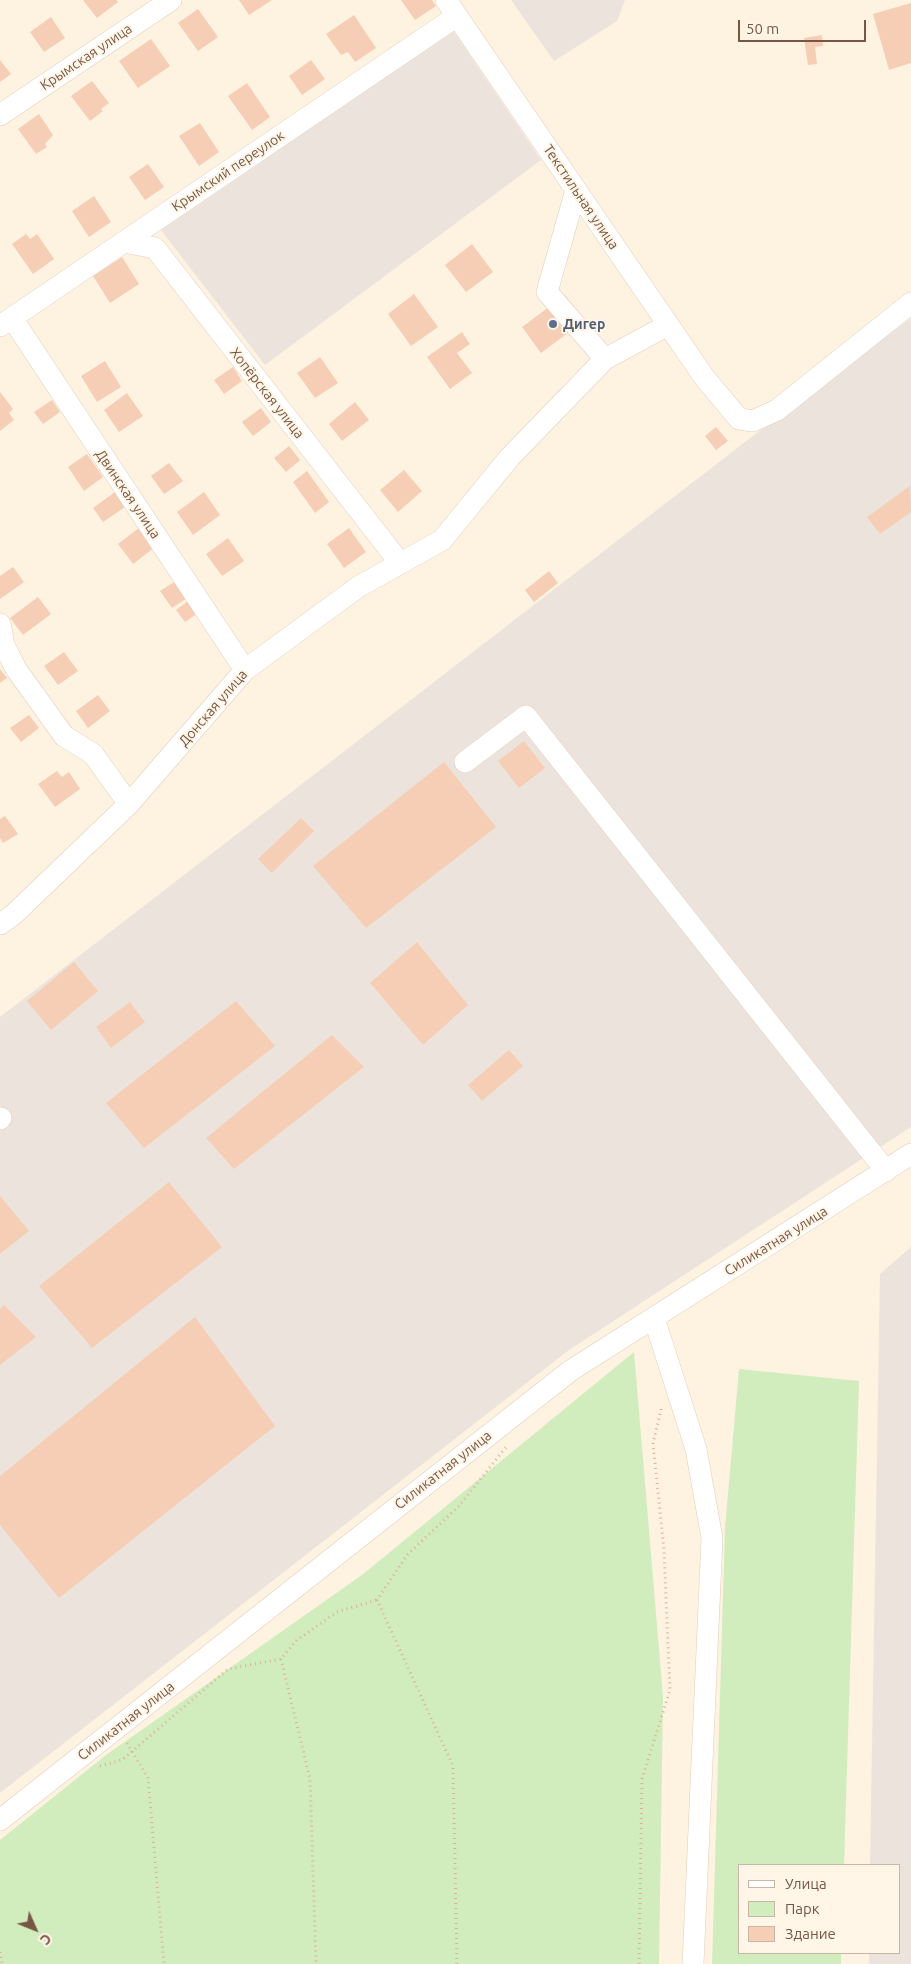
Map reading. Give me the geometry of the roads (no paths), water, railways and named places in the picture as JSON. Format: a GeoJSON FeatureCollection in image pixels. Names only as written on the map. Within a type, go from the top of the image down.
{"type":"FeatureCollection","features":[{"type":"Feature","properties":{"kind":"street","name":"Крымская улица"},"geometry":{"type":"LineString","coordinates":[[0,115],[171,0]]}},
{"type":"Feature","properties":{"kind":"street","name":"Текстильная улица"},"geometry":{"type":"LineString","coordinates":[[451,8],[704,378],[739,419],[753,421],[777,410],[911,302]]}},
{"type":"Feature","properties":{"kind":"street","name":"Крымский переулок"},"geometry":{"type":"LineString","coordinates":[[6,322],[124,242],[451,8]]}},
{"type":"Feature","properties":{"kind":"street"},"geometry":{"type":"LineString","coordinates":[[576,190],[547,292],[605,359]]}},
{"type":"Feature","properties":{"kind":"street","name":"Хопёрская улица"},"geometry":{"type":"LineString","coordinates":[[124,242],[155,248],[400,563]]}},
{"type":"Feature","properties":{"kind":"street","name":"Двинская улица"},"geometry":{"type":"LineString","coordinates":[[6,322],[245,670]]}},
{"type":"Feature","properties":{"kind":"street","name":"Донская улица"},"geometry":{"type":"LineString","coordinates":[[0,924],[12,916],[129,804],[245,670],[358,587],[442,540],[510,457],[605,359],[668,326]]}},
{"type":"Feature","properties":{"kind":"street"},"geometry":{"type":"LineString","coordinates":[[0,624],[4,645],[16,668],[64,736],[92,754],[129,804]]}},
{"type":"Feature","properties":{"kind":"street"},"geometry":{"type":"LineString","coordinates":[[465,762],[526,716],[886,1171]]}},
{"type":"Feature","properties":{"kind":"street","name":"Силикатная улица"},"geometry":{"type":"LineString","coordinates":[[0,1820],[570,1371],[911,1154]]}},
{"type":"Feature","properties":{"kind":"street"},"geometry":{"type":"LineString","coordinates":[[654,1318],[696,1449],[712,1538],[693,1964]]}},
{"type":"Feature","properties":{"kind":"place","name":"Дигер"},"geometry":{"type":"Point","coordinates":[553,324]}}]}
